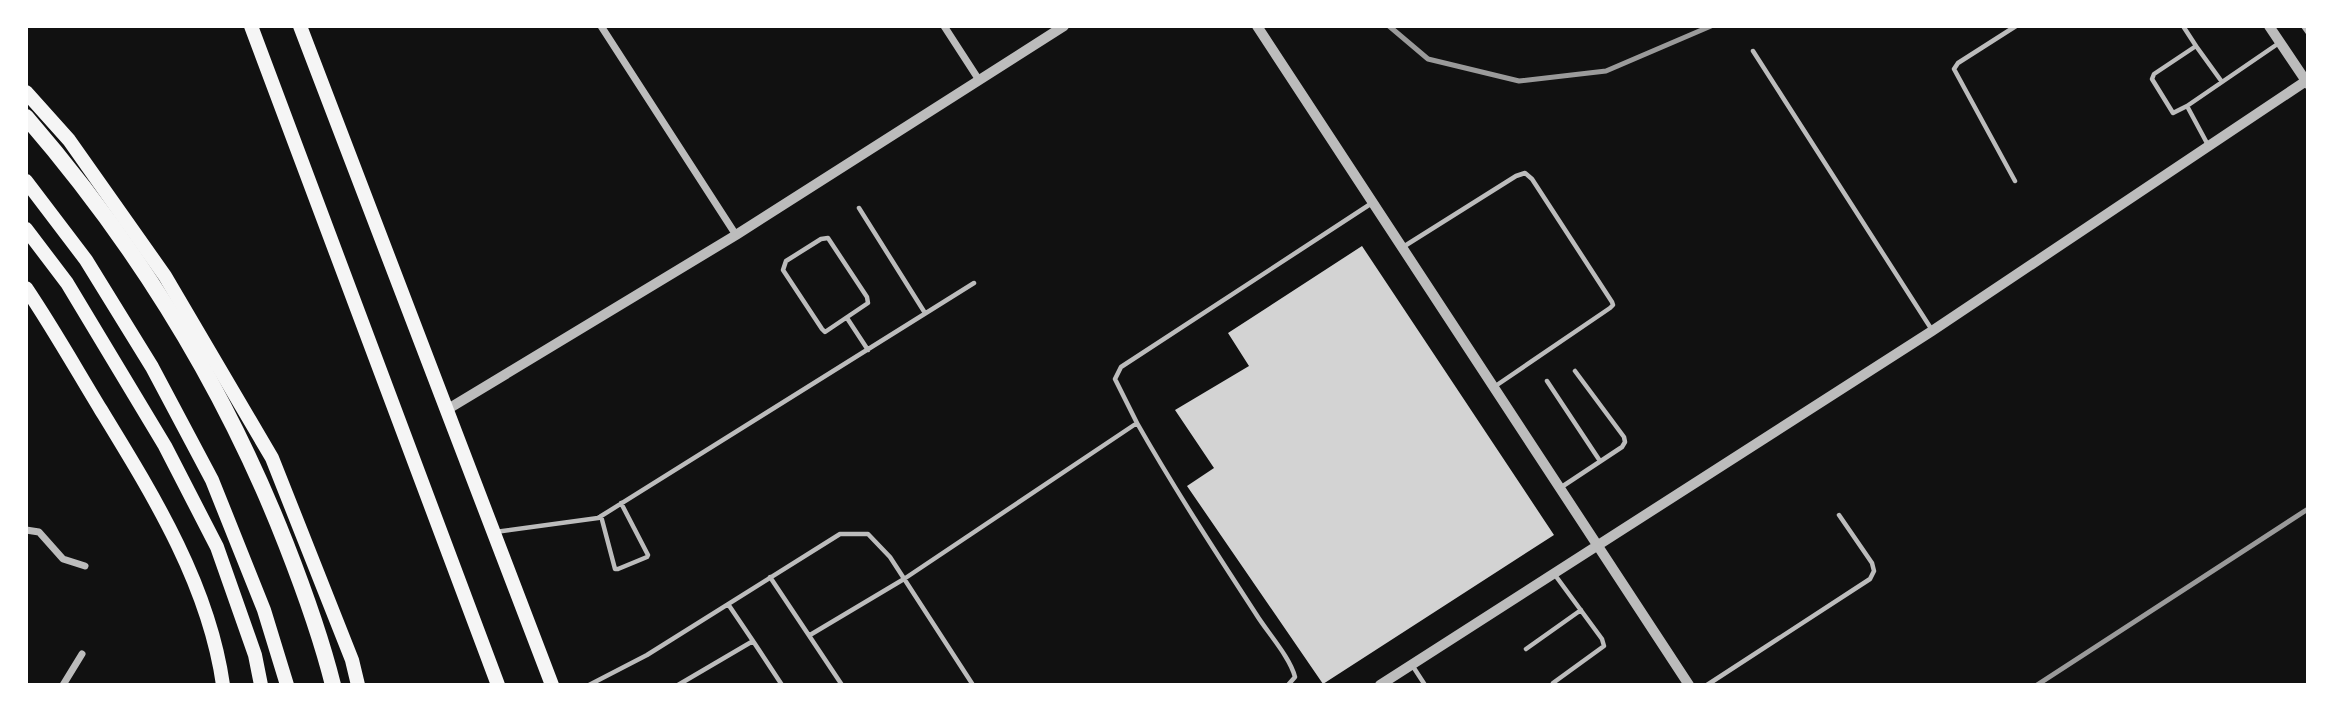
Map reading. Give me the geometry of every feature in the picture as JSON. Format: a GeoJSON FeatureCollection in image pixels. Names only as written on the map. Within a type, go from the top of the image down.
{"type":"FeatureCollection","features":[{"type":"Feature","properties":{"kind":"highway"},"geometry":{"type":"LineString","coordinates":[[26,117],[79,179],[132,254],[204,367],[246,449],[274,512],[303,586],[333,685]]}},
{"type":"Feature","properties":{"kind":"main road"},"geometry":{"type":"LineString","coordinates":[[251,26],[498,685]]}},
{"type":"Feature","properties":{"kind":"main road"},"geometry":{"type":"LineString","coordinates":[[300,26],[552,685]]}},
{"type":"Feature","properties":{"kind":"main road"},"geometry":{"type":"LineString","coordinates":[[26,92],[69,140],[165,276],[272,457],[352,660],[358,685]]}},
{"type":"Feature","properties":{"kind":"main road"},"geometry":{"type":"LineString","coordinates":[[26,181],[92,270],[152,367],[212,480],[264,610],[286,685]]}},
{"type":"Feature","properties":{"kind":"main road"},"geometry":{"type":"LineString","coordinates":[[26,229],[67,283],[158,434],[217,547],[254,655],[261,685]]}},
{"type":"Feature","properties":{"kind":"main road"},"geometry":{"type":"LineString","coordinates":[[26,288],[149,489],[195,584],[219,657],[223,685]]}},
{"type":"Feature","properties":{"kind":"street"},"geometry":{"type":"LineString","coordinates":[[601,26],[736,235]]}},
{"type":"Feature","properties":{"kind":"street"},"geometry":{"type":"LineString","coordinates":[[944,26],[979,80]]}},
{"type":"Feature","properties":{"kind":"street"},"geometry":{"type":"LineString","coordinates":[[448,409],[736,235],[1064,26]]}},
{"type":"Feature","properties":{"kind":"street"},"geometry":{"type":"LineString","coordinates":[[1257,26],[1689,685]]}},
{"type":"Feature","properties":{"kind":"street"},"geometry":{"type":"LineString","coordinates":[[1380,685],[1932,331],[2307,82],[2269,26]]}},
{"type":"Feature","properties":{"kind":"street"},"geometry":{"type":"LineString","coordinates":[[26,530],[39,531],[64,559],[85,566]]}},
{"type":"Feature","properties":{"kind":"street"},"geometry":{"type":"LineString","coordinates":[[63,685],[82,654]]}},
{"type":"Feature","properties":{"kind":"lane"},"geometry":{"type":"LineString","coordinates":[[2015,181],[1954,69],[1958,63],[2016,26]]}},
{"type":"Feature","properties":{"kind":"lane"},"geometry":{"type":"LineString","coordinates":[[2183,26],[2222,82]]}},
{"type":"Feature","properties":{"kind":"lane"},"geometry":{"type":"LineString","coordinates":[[2304,26],[2308,33]]}},
{"type":"Feature","properties":{"kind":"lane"},"geometry":{"type":"LineString","coordinates":[[2196,46],[2154,74],[2152,79],[2173,113],[2280,42]]}},
{"type":"Feature","properties":{"kind":"lane"},"geometry":{"type":"LineString","coordinates":[[1754,51],[1932,331]]}},
{"type":"Feature","properties":{"kind":"lane"},"geometry":{"type":"LineString","coordinates":[[2187,106],[2209,147]]}},
{"type":"Feature","properties":{"kind":"lane"},"geometry":{"type":"LineString","coordinates":[[1402,247],[1516,176],[1525,173],[1532,179],[1613,305],[1494,387]]}},
{"type":"Feature","properties":{"kind":"lane"},"geometry":{"type":"LineString","coordinates":[[1288,685],[1295,677],[1293,668],[1270,636],[1137,424],[1115,379],[1121,367],[1373,202]]}},
{"type":"Feature","properties":{"kind":"lane"},"geometry":{"type":"LineString","coordinates":[[859,208],[925,313]]}},
{"type":"Feature","properties":{"kind":"lane"},"geometry":{"type":"LineString","coordinates":[[828,238],[867,297],[868,303],[865,307],[847,318],[825,332],[783,270],[786,261],[821,239],[828,238]]}},
{"type":"Feature","properties":{"kind":"lane"},"geometry":{"type":"LineString","coordinates":[[494,532],[601,516],[974,283]]}},
{"type":"Feature","properties":{"kind":"lane"},"geometry":{"type":"LineString","coordinates":[[847,318],[868,350]]}},
{"type":"Feature","properties":{"kind":"lane"},"geometry":{"type":"LineString","coordinates":[[1560,488],[1622,447],[1625,442],[1575,371]]}},
{"type":"Feature","properties":{"kind":"lane"},"geometry":{"type":"LineString","coordinates":[[1547,381],[1600,461]]}},
{"type":"Feature","properties":{"kind":"lane"},"geometry":{"type":"LineString","coordinates":[[810,635],[904,579],[1137,424]]}},
{"type":"Feature","properties":{"kind":"lane"},"geometry":{"type":"LineString","coordinates":[[601,516],[615,569],[647,557],[621,503]]}},
{"type":"Feature","properties":{"kind":"lane"},"geometry":{"type":"LineString","coordinates":[[1707,685],[1870,579],[1874,571],[1872,564],[1839,515]]}},
{"type":"Feature","properties":{"kind":"lane"},"geometry":{"type":"LineString","coordinates":[[589,685],[648,655],[840,534],[868,534],[890,557],[973,685]]}},
{"type":"Feature","properties":{"kind":"lane"},"geometry":{"type":"LineString","coordinates":[[1553,683],[1604,646],[1602,639],[1555,575]]}},
{"type":"Feature","properties":{"kind":"lane"},"geometry":{"type":"LineString","coordinates":[[770,577],[842,685]]}},
{"type":"Feature","properties":{"kind":"lane"},"geometry":{"type":"LineString","coordinates":[[728,604],[782,685]]}},
{"type":"Feature","properties":{"kind":"lane"},"geometry":{"type":"LineString","coordinates":[[1526,649],[1581,610]]}},
{"type":"Feature","properties":{"kind":"lane"},"geometry":{"type":"LineString","coordinates":[[678,685],[753,641]]}},
{"type":"Feature","properties":{"kind":"lane"},"geometry":{"type":"LineString","coordinates":[[1411,664],[1425,685]]}},
{"type":"Feature","properties":{"kind":"building"},"geometry":{"type":"Polygon","coordinates":[[[1362,246],[1554,535],[1323,684],[1187,486],[1214,468],[1175,410],[1249,366],[1228,333],[1362,246]]]}},
{"type":"Feature","properties":{"kind":"railway"},"geometry":{"type":"LineString","coordinates":[[1389,26],[1428,59],[1519,81],[1606,71],[1711,26]]}},
{"type":"Feature","properties":{"kind":"railway"},"geometry":{"type":"LineString","coordinates":[[2037,685],[2308,509]]}}]}
